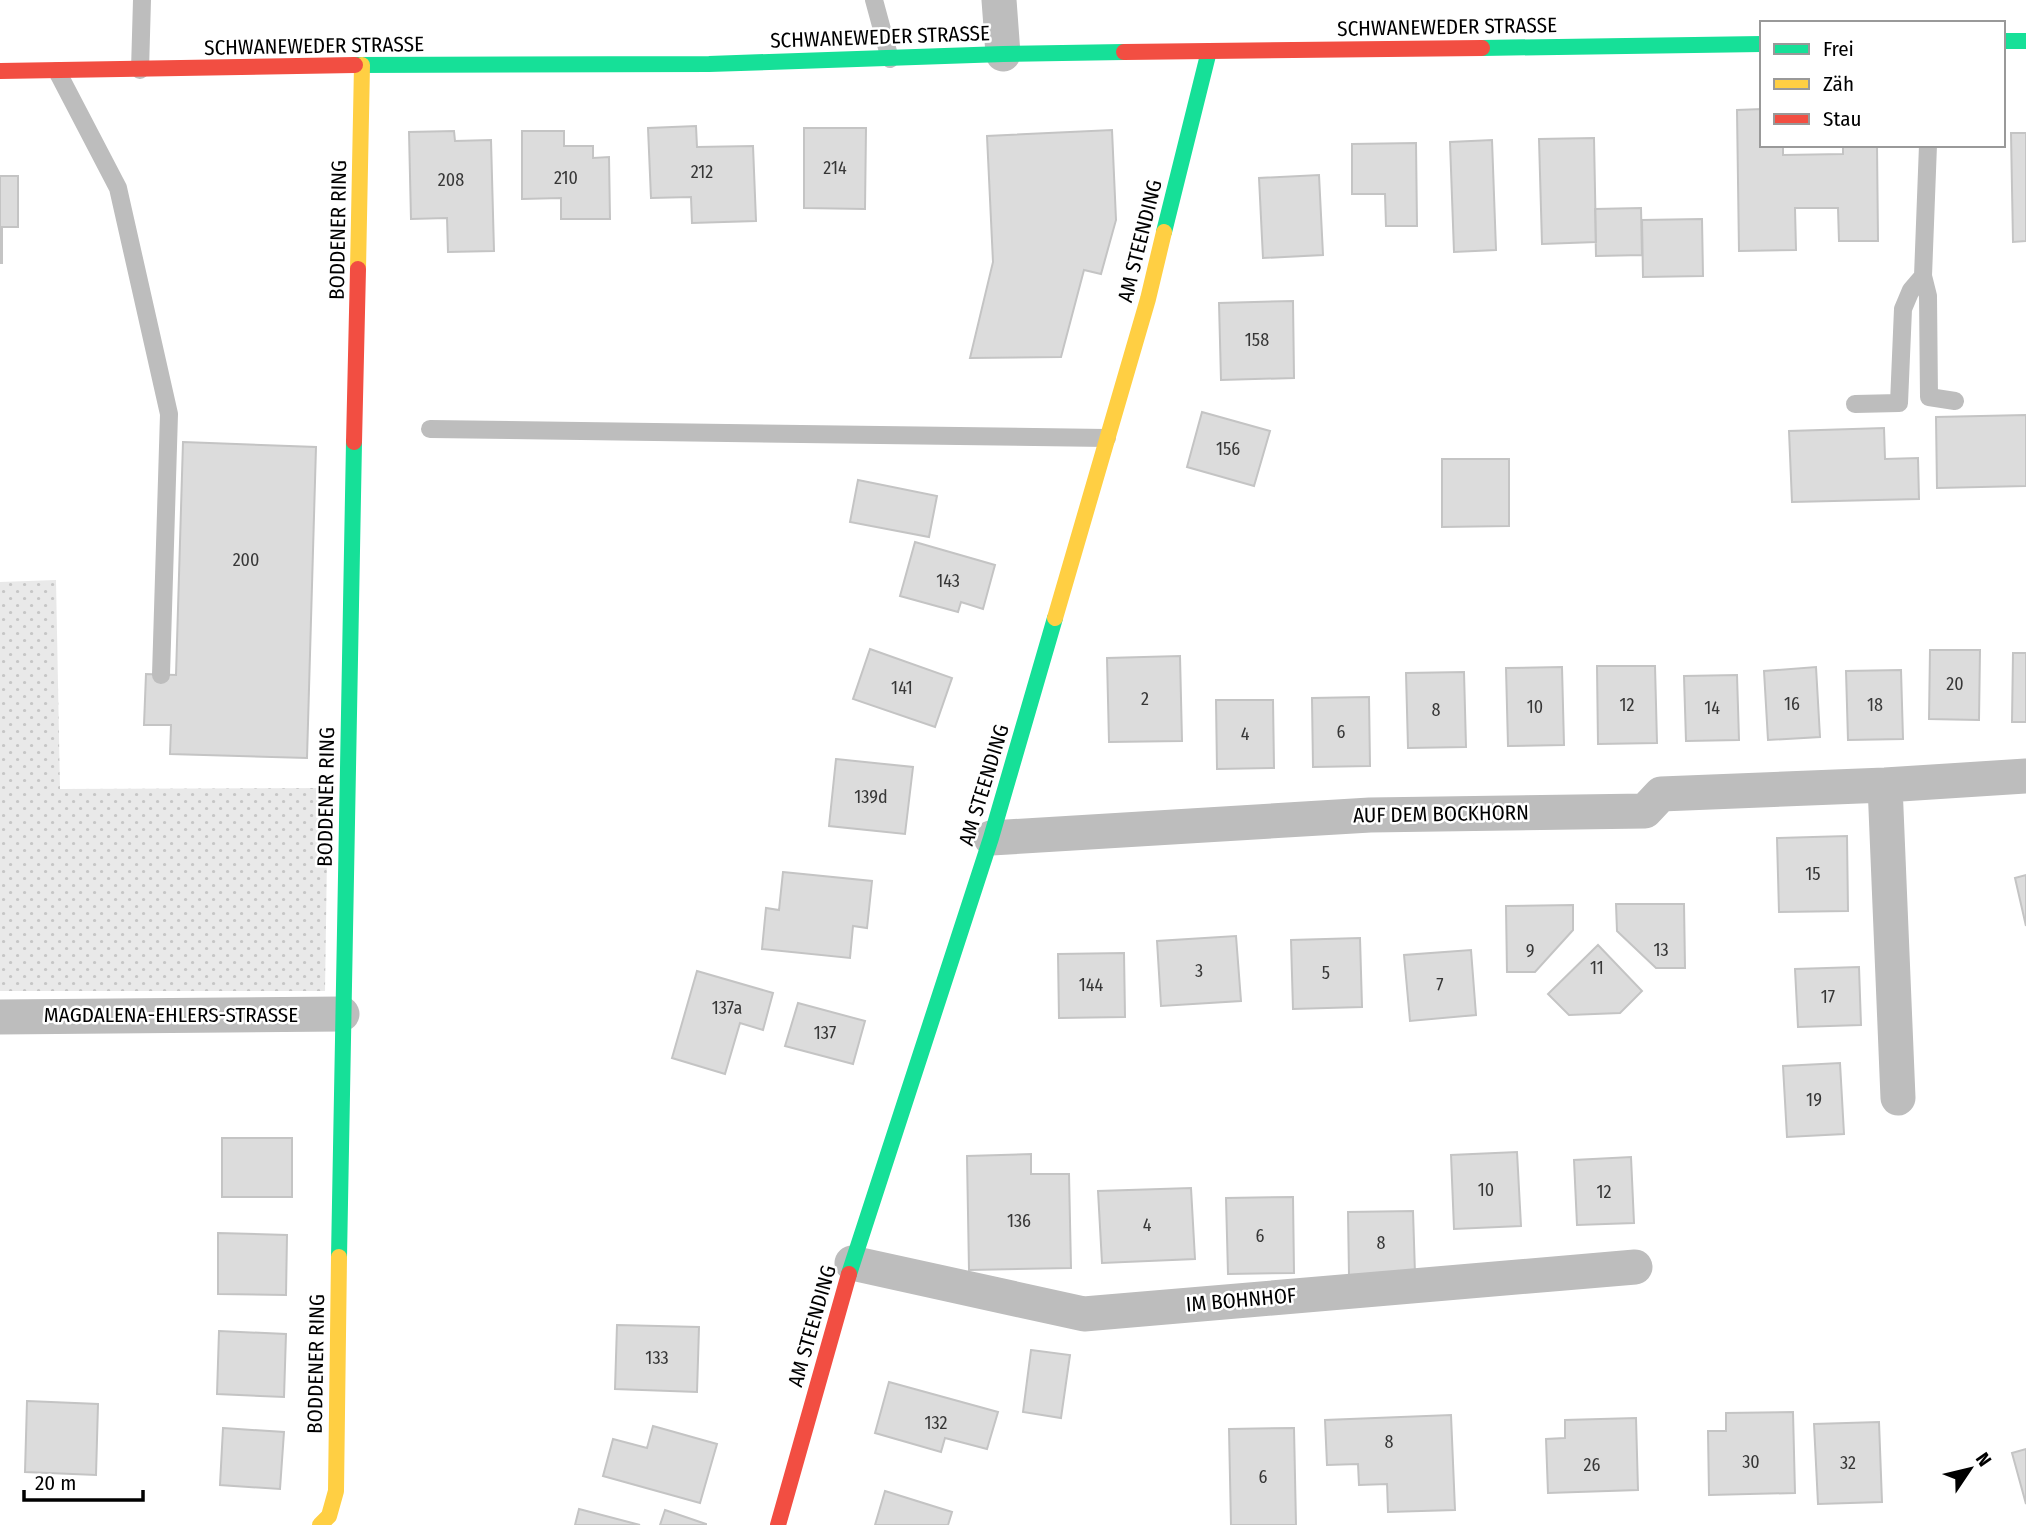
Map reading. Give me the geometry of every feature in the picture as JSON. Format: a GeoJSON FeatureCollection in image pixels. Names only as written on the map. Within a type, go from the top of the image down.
{"type":"FeatureCollection","features":[{"type":"Feature","properties":{"kind":"street"},"geometry":{"type":"LineString","coordinates":[[999,0],[1003,54]]}},
{"type":"Feature","properties":{"kind":"street"},"geometry":{"type":"LineString","coordinates":[[2005,41],[2026,41]]}},
{"type":"Feature","properties":{"kind":"street","name":"SCHWANEWEDER STRASSE"},"geometry":{"type":"LineString","coordinates":[[0,71],[362,65],[709,64],[1003,54],[1760,44]]}},
{"type":"Feature","properties":{"kind":"street","name":"AM STEENDING"},"geometry":{"type":"LineString","coordinates":[[778,1525],[852,1263],[991,838],[1148,299],[1209,51]]}},
{"type":"Feature","properties":{"kind":"street","name":"BODDENER RING"},"geometry":{"type":"LineString","coordinates":[[320,1525],[329,1516],[336,1491],[342,1014],[362,65]]}},
{"type":"Feature","properties":{"kind":"street","name":"AUF DEM BOCKHORN"},"geometry":{"type":"LineString","coordinates":[[991,838],[1370,815],[1644,811],[1661,794],[2026,776]]}},
{"type":"Feature","properties":{"kind":"street"},"geometry":{"type":"LineString","coordinates":[[1885,785],[1898,1098]]}},
{"type":"Feature","properties":{"kind":"street","name":"MAGDALENA-EHLERS-STRASSE"},"geometry":{"type":"LineString","coordinates":[[0,1017],[342,1014]]}},
{"type":"Feature","properties":{"kind":"street","name":"IM BOHNHOF"},"geometry":{"type":"LineString","coordinates":[[852,1263],[1084,1314],[1635,1267]]}},
{"type":"Feature","properties":{"kind":"lane"},"geometry":{"type":"LineString","coordinates":[[140,70],[142,0]]}},
{"type":"Feature","properties":{"kind":"lane"},"geometry":{"type":"LineString","coordinates":[[874,0],[890,59]]}},
{"type":"Feature","properties":{"kind":"lane"},"geometry":{"type":"LineString","coordinates":[[57,71],[118,188],[169,414],[161,675]]}},
{"type":"Feature","properties":{"kind":"lane"},"geometry":{"type":"LineString","coordinates":[[1928,147],[1923,276],[1928,296],[1929,397],[1955,401]]}},
{"type":"Feature","properties":{"kind":"lane"},"geometry":{"type":"LineString","coordinates":[[1855,404],[1899,403],[1903,309],[1912,290],[1923,276]]}},
{"type":"Feature","properties":{"kind":"lane"},"geometry":{"type":"LineString","coordinates":[[430,429],[1107,438]]}},
{"type":"Feature","properties":{"kind":"shaded area"},"geometry":{"type":"Polygon","coordinates":[[[56,580],[60,789],[328,788],[325,991],[0,991],[0,582],[56,580]]]}},
{"type":"Feature","properties":{"kind":"building"},"geometry":{"type":"Polygon","coordinates":[[[1760,109],[1760,147],[1783,147],[1783,155],[1843,154],[1843,147],[1877,147],[1878,241],[1839,241],[1838,208],[1795,208],[1796,250],[1739,251],[1737,110],[1760,109]]]}},
{"type":"Feature","properties":{"kind":"building"},"geometry":{"type":"Polygon","coordinates":[[[696,126],[697,147],[753,146],[756,221],[692,223],[691,197],[651,198],[648,128],[696,126]]]}},
{"type":"Feature","properties":{"kind":"building"},"geometry":{"type":"Polygon","coordinates":[[[804,128],[866,128],[865,209],[804,208],[804,128]]]}},
{"type":"Feature","properties":{"kind":"building"},"geometry":{"type":"Polygon","coordinates":[[[1112,130],[1116,220],[1101,274],[1084,270],[1061,357],[970,358],[993,262],[987,136],[1112,130]]]}},
{"type":"Feature","properties":{"kind":"building"},"geometry":{"type":"Polygon","coordinates":[[[454,131],[455,141],[491,140],[494,251],[448,252],[447,218],[411,219],[409,132],[454,131]]]}},
{"type":"Feature","properties":{"kind":"building"},"geometry":{"type":"Polygon","coordinates":[[[522,131],[564,131],[564,146],[593,146],[593,158],[609,157],[610,219],[561,219],[561,198],[522,199],[522,131]]]}},
{"type":"Feature","properties":{"kind":"building"},"geometry":{"type":"Polygon","coordinates":[[[2011,133],[2026,133],[2026,241],[2013,242],[2011,133]]]}},
{"type":"Feature","properties":{"kind":"building"},"geometry":{"type":"Polygon","coordinates":[[[1594,138],[1596,242],[1542,244],[1539,139],[1594,138]]]}},
{"type":"Feature","properties":{"kind":"building"},"geometry":{"type":"Polygon","coordinates":[[[1492,140],[1496,250],[1454,252],[1450,142],[1492,140]]]}},
{"type":"Feature","properties":{"kind":"building"},"geometry":{"type":"Polygon","coordinates":[[[1416,143],[1417,226],[1386,226],[1385,194],[1352,194],[1352,144],[1416,143]]]}},
{"type":"Feature","properties":{"kind":"building"},"geometry":{"type":"Polygon","coordinates":[[[1319,175],[1323,255],[1263,258],[1259,178],[1319,175]]]}},
{"type":"Feature","properties":{"kind":"building"},"geometry":{"type":"Polygon","coordinates":[[[0,176],[18,176],[18,227],[2,227],[2,263],[0,263],[0,176]]]}},
{"type":"Feature","properties":{"kind":"building"},"geometry":{"type":"Polygon","coordinates":[[[1641,208],[1642,255],[1596,256],[1595,209],[1641,208]]]}},
{"type":"Feature","properties":{"kind":"building"},"geometry":{"type":"Polygon","coordinates":[[[1702,219],[1703,276],[1643,277],[1642,220],[1702,219]]]}},
{"type":"Feature","properties":{"kind":"building"},"geometry":{"type":"Polygon","coordinates":[[[1293,301],[1294,378],[1221,380],[1219,303],[1293,301]]]}},
{"type":"Feature","properties":{"kind":"building"},"geometry":{"type":"Polygon","coordinates":[[[1202,412],[1270,431],[1254,486],[1187,467],[1202,412]]]}},
{"type":"Feature","properties":{"kind":"building"},"geometry":{"type":"Polygon","coordinates":[[[2026,415],[2026,486],[1937,488],[1936,417],[2026,415]]]}},
{"type":"Feature","properties":{"kind":"building"},"geometry":{"type":"Polygon","coordinates":[[[1884,428],[1885,459],[1918,458],[1919,499],[1792,502],[1789,431],[1884,428]]]}},
{"type":"Feature","properties":{"kind":"building"},"geometry":{"type":"Polygon","coordinates":[[[183,442],[316,447],[307,758],[170,754],[171,725],[144,725],[146,674],[176,675],[183,442]]]}},
{"type":"Feature","properties":{"kind":"building"},"geometry":{"type":"Polygon","coordinates":[[[1442,459],[1509,459],[1509,526],[1442,527],[1442,459]]]}},
{"type":"Feature","properties":{"kind":"building"},"geometry":{"type":"Polygon","coordinates":[[[858,480],[937,496],[929,537],[850,522],[858,480]]]}},
{"type":"Feature","properties":{"kind":"building"},"geometry":{"type":"Polygon","coordinates":[[[915,542],[995,565],[983,609],[961,602],[958,612],[900,596],[915,542]]]}},
{"type":"Feature","properties":{"kind":"building"},"geometry":{"type":"Polygon","coordinates":[[[870,649],[952,678],[935,727],[853,699],[870,649]]]}},
{"type":"Feature","properties":{"kind":"building"},"geometry":{"type":"Polygon","coordinates":[[[1930,650],[1980,650],[1979,720],[1929,719],[1930,650]]]}},
{"type":"Feature","properties":{"kind":"building"},"geometry":{"type":"Polygon","coordinates":[[[2013,653],[2026,653],[2026,722],[2012,722],[2013,653]]]}},
{"type":"Feature","properties":{"kind":"building"},"geometry":{"type":"Polygon","coordinates":[[[1180,656],[1182,741],[1109,742],[1107,658],[1180,656]]]}},
{"type":"Feature","properties":{"kind":"building"},"geometry":{"type":"Polygon","coordinates":[[[1597,666],[1655,666],[1657,743],[1598,744],[1597,666]]]}},
{"type":"Feature","properties":{"kind":"building"},"geometry":{"type":"Polygon","coordinates":[[[1562,667],[1564,745],[1508,746],[1506,668],[1562,667]]]}},
{"type":"Feature","properties":{"kind":"building"},"geometry":{"type":"Polygon","coordinates":[[[1816,667],[1820,737],[1768,740],[1764,671],[1816,667]]]}},
{"type":"Feature","properties":{"kind":"building"},"geometry":{"type":"Polygon","coordinates":[[[1901,670],[1903,739],[1848,740],[1846,671],[1901,670]]]}},
{"type":"Feature","properties":{"kind":"building"},"geometry":{"type":"Polygon","coordinates":[[[1464,672],[1466,747],[1408,748],[1406,673],[1464,672]]]}},
{"type":"Feature","properties":{"kind":"building"},"geometry":{"type":"Polygon","coordinates":[[[1737,675],[1739,740],[1686,741],[1684,676],[1737,675]]]}},
{"type":"Feature","properties":{"kind":"building"},"geometry":{"type":"Polygon","coordinates":[[[1369,697],[1370,766],[1313,767],[1312,698],[1369,697]]]}},
{"type":"Feature","properties":{"kind":"building"},"geometry":{"type":"Polygon","coordinates":[[[1216,700],[1273,700],[1274,768],[1217,769],[1216,700]]]}},
{"type":"Feature","properties":{"kind":"building"},"geometry":{"type":"Polygon","coordinates":[[[836,759],[913,767],[905,834],[829,826],[836,759]]]}},
{"type":"Feature","properties":{"kind":"building"},"geometry":{"type":"Polygon","coordinates":[[[1847,836],[1848,911],[1779,912],[1777,838],[1847,836]]]}},
{"type":"Feature","properties":{"kind":"building"},"geometry":{"type":"Polygon","coordinates":[[[783,872],[872,881],[867,928],[853,926],[850,958],[762,949],[766,908],[779,910],[783,872]]]}},
{"type":"Feature","properties":{"kind":"building"},"geometry":{"type":"Polygon","coordinates":[[[2026,875],[2026,926],[2015,878],[2026,875]]]}},
{"type":"Feature","properties":{"kind":"building"},"geometry":{"type":"Polygon","coordinates":[[[1616,904],[1684,904],[1685,968],[1656,968],[1617,931],[1616,904]]]}},
{"type":"Feature","properties":{"kind":"building"},"geometry":{"type":"Polygon","coordinates":[[[1573,905],[1573,930],[1535,972],[1507,972],[1506,906],[1573,905]]]}},
{"type":"Feature","properties":{"kind":"building"},"geometry":{"type":"Polygon","coordinates":[[[1236,936],[1241,1001],[1161,1006],[1157,941],[1236,936]]]}},
{"type":"Feature","properties":{"kind":"building"},"geometry":{"type":"Polygon","coordinates":[[[1360,938],[1362,1007],[1293,1009],[1291,940],[1360,938]]]}},
{"type":"Feature","properties":{"kind":"building"},"geometry":{"type":"Polygon","coordinates":[[[1598,945],[1642,991],[1620,1013],[1569,1015],[1548,994],[1598,945]]]}},
{"type":"Feature","properties":{"kind":"building"},"geometry":{"type":"Polygon","coordinates":[[[1471,950],[1476,1015],[1410,1021],[1404,955],[1471,950]]]}},
{"type":"Feature","properties":{"kind":"building"},"geometry":{"type":"Polygon","coordinates":[[[1124,953],[1125,1017],[1059,1018],[1058,954],[1124,953]]]}},
{"type":"Feature","properties":{"kind":"building"},"geometry":{"type":"Polygon","coordinates":[[[1859,967],[1861,1025],[1798,1027],[1795,969],[1859,967]]]}},
{"type":"Feature","properties":{"kind":"building"},"geometry":{"type":"Polygon","coordinates":[[[697,971],[773,993],[763,1030],[740,1023],[725,1074],[672,1058],[697,971]]]}},
{"type":"Feature","properties":{"kind":"building"},"geometry":{"type":"Polygon","coordinates":[[[798,1003],[865,1021],[853,1064],[785,1046],[798,1003]]]}},
{"type":"Feature","properties":{"kind":"building"},"geometry":{"type":"Polygon","coordinates":[[[1840,1063],[1844,1134],[1787,1137],[1783,1066],[1840,1063]]]}},
{"type":"Feature","properties":{"kind":"building"},"geometry":{"type":"Polygon","coordinates":[[[222,1138],[292,1138],[292,1197],[222,1197],[222,1138]]]}},
{"type":"Feature","properties":{"kind":"building"},"geometry":{"type":"Polygon","coordinates":[[[1517,1152],[1521,1226],[1454,1229],[1451,1155],[1517,1152]]]}},
{"type":"Feature","properties":{"kind":"building"},"geometry":{"type":"Polygon","coordinates":[[[1031,1154],[1031,1174],[1069,1174],[1071,1268],[969,1270],[967,1156],[1031,1154]]]}},
{"type":"Feature","properties":{"kind":"building"},"geometry":{"type":"Polygon","coordinates":[[[1631,1157],[1634,1223],[1577,1225],[1574,1160],[1631,1157]]]}},
{"type":"Feature","properties":{"kind":"building"},"geometry":{"type":"Polygon","coordinates":[[[1191,1188],[1195,1259],[1102,1263],[1098,1191],[1191,1188]]]}},
{"type":"Feature","properties":{"kind":"building"},"geometry":{"type":"Polygon","coordinates":[[[1293,1197],[1294,1273],[1228,1274],[1226,1198],[1293,1197]]]}},
{"type":"Feature","properties":{"kind":"building"},"geometry":{"type":"Polygon","coordinates":[[[1413,1211],[1415,1274],[1349,1275],[1348,1212],[1413,1211]]]}},
{"type":"Feature","properties":{"kind":"building"},"geometry":{"type":"Polygon","coordinates":[[[218,1233],[287,1235],[286,1295],[218,1294],[218,1233]]]}},
{"type":"Feature","properties":{"kind":"building"},"geometry":{"type":"Polygon","coordinates":[[[617,1325],[699,1327],[697,1392],[615,1389],[617,1325]]]}},
{"type":"Feature","properties":{"kind":"building"},"geometry":{"type":"Polygon","coordinates":[[[219,1331],[286,1334],[284,1397],[217,1394],[219,1331]]]}},
{"type":"Feature","properties":{"kind":"building"},"geometry":{"type":"Polygon","coordinates":[[[1031,1350],[1070,1355],[1061,1418],[1023,1412],[1031,1350]]]}},
{"type":"Feature","properties":{"kind":"building"},"geometry":{"type":"Polygon","coordinates":[[[889,1382],[998,1412],[987,1449],[945,1438],[941,1452],[875,1433],[889,1382]]]}},
{"type":"Feature","properties":{"kind":"building"},"geometry":{"type":"Polygon","coordinates":[[[27,1401],[98,1404],[96,1475],[25,1472],[27,1401]]]}},
{"type":"Feature","properties":{"kind":"building"},"geometry":{"type":"Polygon","coordinates":[[[1793,1412],[1795,1493],[1709,1495],[1708,1431],[1726,1431],[1726,1413],[1793,1412]]]}},
{"type":"Feature","properties":{"kind":"building"},"geometry":{"type":"Polygon","coordinates":[[[1451,1415],[1455,1510],[1388,1512],[1387,1484],[1359,1485],[1358,1464],[1327,1465],[1325,1420],[1451,1415]]]}},
{"type":"Feature","properties":{"kind":"building"},"geometry":{"type":"Polygon","coordinates":[[[1636,1418],[1638,1490],[1548,1493],[1546,1439],[1565,1438],[1565,1420],[1636,1418]]]}},
{"type":"Feature","properties":{"kind":"building"},"geometry":{"type":"Polygon","coordinates":[[[1879,1422],[1882,1502],[1818,1504],[1814,1424],[1879,1422]]]}},
{"type":"Feature","properties":{"kind":"building"},"geometry":{"type":"Polygon","coordinates":[[[653,1426],[717,1444],[700,1503],[603,1476],[613,1439],[647,1448],[653,1426]]]}},
{"type":"Feature","properties":{"kind":"building"},"geometry":{"type":"Polygon","coordinates":[[[223,1428],[284,1432],[280,1489],[220,1485],[223,1428]]]}},
{"type":"Feature","properties":{"kind":"building"},"geometry":{"type":"Polygon","coordinates":[[[1294,1428],[1296,1525],[1231,1525],[1229,1429],[1294,1428]]]}},
{"type":"Feature","properties":{"kind":"building"},"geometry":{"type":"Polygon","coordinates":[[[2026,1449],[2026,1504],[2012,1453],[2026,1449]]]}},
{"type":"Feature","properties":{"kind":"building"},"geometry":{"type":"Polygon","coordinates":[[[885,1491],[952,1512],[948,1525],[875,1525],[885,1491]]]}},
{"type":"Feature","properties":{"kind":"building"},"geometry":{"type":"Polygon","coordinates":[[[579,1509],[640,1525],[575,1525],[579,1509]]]}},
{"type":"Feature","properties":{"kind":"building"},"geometry":{"type":"Polygon","coordinates":[[[665,1510],[706,1524],[706,1525],[660,1525],[665,1510]]]}},
{"type":"Feature","properties":{"kind":"traffic: fast"},"geometry":{"type":"LineString","coordinates":[[2005,41],[2026,41]]}},
{"type":"Feature","properties":{"kind":"traffic: fast"},"geometry":{"type":"LineString","coordinates":[[1482,48],[1760,44]]}},
{"type":"Feature","properties":{"kind":"traffic: fast"},"geometry":{"type":"LineString","coordinates":[[1164,232],[1209,51]]}},
{"type":"Feature","properties":{"kind":"traffic: fast"},"geometry":{"type":"LineString","coordinates":[[355,65],[709,64],[1124,52]]}},
{"type":"Feature","properties":{"kind":"traffic: fast"},"geometry":{"type":"LineString","coordinates":[[339,1257],[354,442]]}},
{"type":"Feature","properties":{"kind":"traffic: fast"},"geometry":{"type":"LineString","coordinates":[[849,1274],[991,838],[1055,618]]}},
{"type":"Feature","properties":{"kind":"traffic: slow"},"geometry":{"type":"LineString","coordinates":[[358,269],[362,65]]}},
{"type":"Feature","properties":{"kind":"traffic: slow"},"geometry":{"type":"LineString","coordinates":[[1055,618],[1148,299],[1164,232]]}},
{"type":"Feature","properties":{"kind":"traffic: slow"},"geometry":{"type":"LineString","coordinates":[[320,1525],[329,1516],[336,1491],[339,1257]]}},
{"type":"Feature","properties":{"kind":"traffic: jam"},"geometry":{"type":"LineString","coordinates":[[1124,52],[1482,48]]}},
{"type":"Feature","properties":{"kind":"traffic: jam"},"geometry":{"type":"LineString","coordinates":[[0,71],[355,65]]}},
{"type":"Feature","properties":{"kind":"traffic: jam"},"geometry":{"type":"LineString","coordinates":[[354,442],[358,269]]}},
{"type":"Feature","properties":{"kind":"traffic: jam"},"geometry":{"type":"LineString","coordinates":[[778,1525],[849,1274]]}}]}
